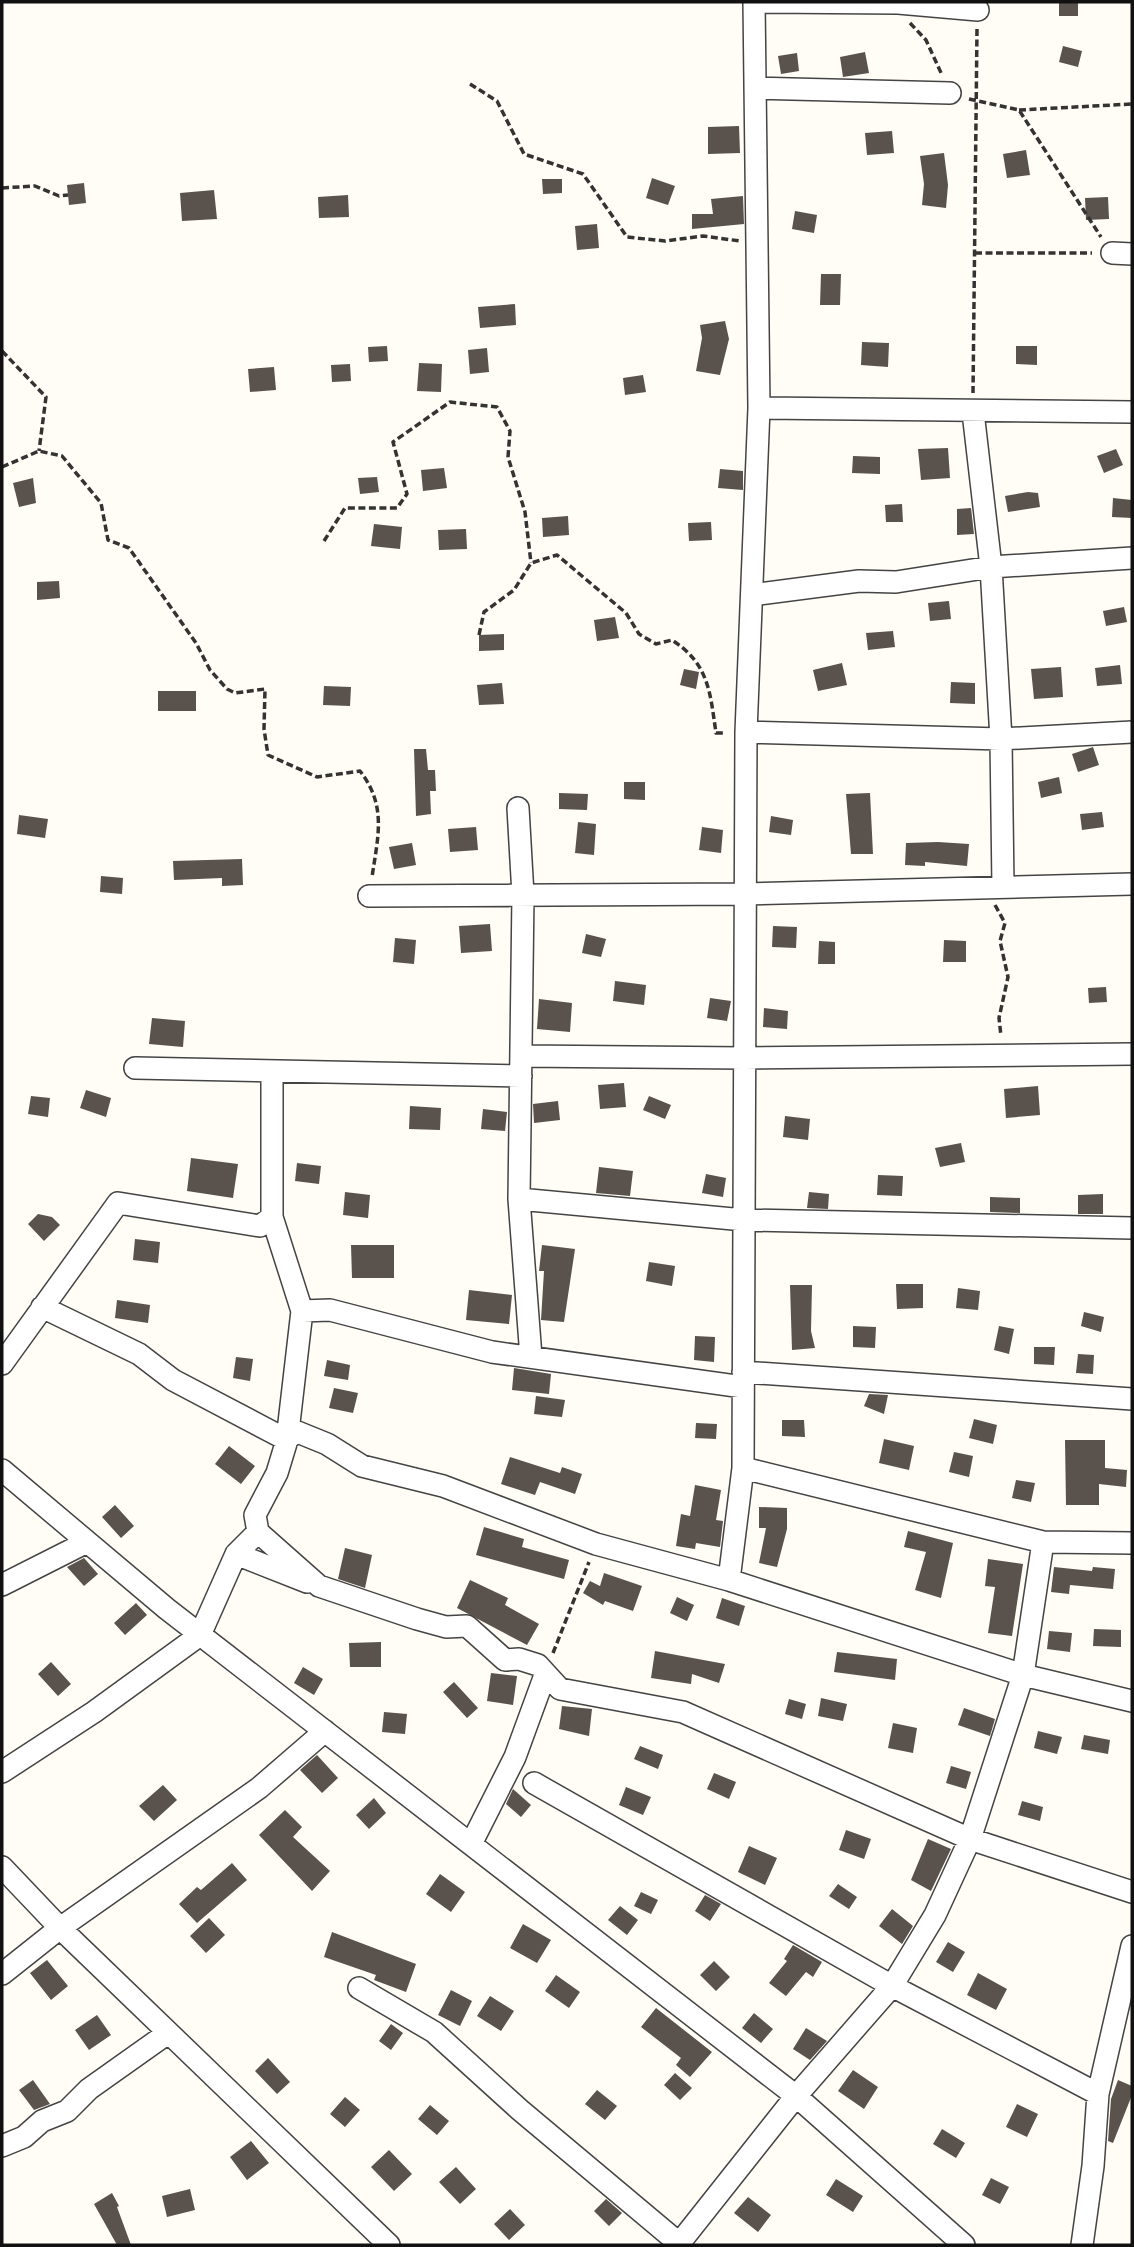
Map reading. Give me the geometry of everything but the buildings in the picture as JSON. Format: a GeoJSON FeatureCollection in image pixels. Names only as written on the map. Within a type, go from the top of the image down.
{"type":"FeatureCollection","features":[{"type":"Feature","properties":{"kind":"street"},"geometry":{"type":"LineString","coordinates":[[729,1580],[743,1468],[746,732],[759,408],[754,2],[889,3],[978,10]]}},
{"type":"Feature","properties":{"kind":"street"},"geometry":{"type":"LineString","coordinates":[[755,88],[950,93]]}},
{"type":"Feature","properties":{"kind":"street"},"geometry":{"type":"LineString","coordinates":[[759,408],[1132,412]]}},
{"type":"Feature","properties":{"kind":"street"},"geometry":{"type":"LineString","coordinates":[[973,412],[992,567],[1001,739],[994,887]]}},
{"type":"Feature","properties":{"kind":"street"},"geometry":{"type":"LineString","coordinates":[[752,596],[859,581],[896,582],[992,567],[1132,558]]}},
{"type":"Feature","properties":{"kind":"street"},"geometry":{"type":"LineString","coordinates":[[746,732],[1001,739],[1132,732]]}},
{"type":"Feature","properties":{"kind":"street"},"geometry":{"type":"LineString","coordinates":[[518,808],[523,895],[519,1199],[531,1357]]}},
{"type":"Feature","properties":{"kind":"street"},"geometry":{"type":"LineString","coordinates":[[369,896],[745,894],[1132,884]]}},
{"type":"Feature","properties":{"kind":"street"},"geometry":{"type":"LineString","coordinates":[[135,1068],[272,1071],[744,1058],[1132,1054]]}},
{"type":"Feature","properties":{"kind":"street"},"geometry":{"type":"LineString","coordinates":[[272,1071],[272,1217],[302,1311],[286,1440],[277,1473],[255,1515],[258,1532],[319,1586]]}},
{"type":"Feature","properties":{"kind":"street"},"geometry":{"type":"LineString","coordinates":[[519,1199],[744,1220],[1132,1228]]}},
{"type":"Feature","properties":{"kind":"street"},"geometry":{"type":"LineString","coordinates":[[2,1364],[118,1203],[260,1226],[272,1217]]}},
{"type":"Feature","properties":{"kind":"street"},"geometry":{"type":"LineString","coordinates":[[41,1307],[139,1353],[173,1380],[286,1440]]}},
{"type":"Feature","properties":{"kind":"street"},"geometry":{"type":"LineString","coordinates":[[302,1311],[330,1310],[492,1352],[743,1380],[1132,1399]]}},
{"type":"Feature","properties":{"kind":"street"},"geometry":{"type":"LineString","coordinates":[[286,1440],[295,1431],[327,1444],[362,1466],[443,1486],[596,1544],[729,1580],[1023,1675],[1132,1701]]}},
{"type":"Feature","properties":{"kind":"street"},"geometry":{"type":"LineString","coordinates":[[743,1468],[1043,1542],[1132,1543]]}},
{"type":"Feature","properties":{"kind":"street"},"geometry":{"type":"LineString","coordinates":[[2,1470],[200,1635],[796,2096],[964,2245]]}},
{"type":"Feature","properties":{"kind":"street"},"geometry":{"type":"LineString","coordinates":[[2,1772],[94,1712],[200,1635],[236,1554],[258,1532]]}},
{"type":"Feature","properties":{"kind":"street"},"geometry":{"type":"LineString","coordinates":[[2,1585],[87,1542]]}},
{"type":"Feature","properties":{"kind":"street"},"geometry":{"type":"LineString","coordinates":[[359,1988],[434,2032],[680,2245],[796,2096],[892,1986],[935,1915],[970,1839],[1023,1675],[1043,1542]]}},
{"type":"Feature","properties":{"kind":"street"},"geometry":{"type":"LineString","coordinates":[[236,1554],[319,1586],[426,1621],[446,1627],[467,1626],[505,1660],[519,1659],[538,1665],[559,1689],[683,1712],[970,1839],[1132,1892]]}},
{"type":"Feature","properties":{"kind":"street"},"geometry":{"type":"LineString","coordinates":[[471,1844],[515,1757],[545,1675]]}},
{"type":"Feature","properties":{"kind":"street"},"geometry":{"type":"LineString","coordinates":[[2,1973],[60,1928],[259,1787],[325,1731]]}},
{"type":"Feature","properties":{"kind":"street"},"geometry":{"type":"LineString","coordinates":[[534,1783],[892,1986],[1098,2094]]}},
{"type":"Feature","properties":{"kind":"street"},"geometry":{"type":"LineString","coordinates":[[2,1867],[60,1928],[389,2245]]}},
{"type":"Feature","properties":{"kind":"street"},"geometry":{"type":"LineString","coordinates":[[1082,2245],[1093,2166],[1098,2094],[1132,1946]]}},
{"type":"Feature","properties":{"kind":"street"},"geometry":{"type":"LineString","coordinates":[[2,2146],[24,2137],[43,2121],[67,2111],[89,2089],[168,2033]]}},
{"type":"Feature","properties":{"kind":"path"},"geometry":{"type":"LineString","coordinates":[[889,3],[926,40],[950,93],[977,102],[1019,110],[1132,104]]}},
{"type":"Feature","properties":{"kind":"path"},"geometry":{"type":"LineString","coordinates":[[973,412],[978,10]]}},
{"type":"Feature","properties":{"kind":"path"},"geometry":{"type":"LineString","coordinates":[[470,84],[497,101],[524,154],[583,174],[627,237],[665,241],[703,236],[756,243]]}},
{"type":"Feature","properties":{"kind":"path"},"geometry":{"type":"LineString","coordinates":[[1019,110],[1122,254]]}},
{"type":"Feature","properties":{"kind":"path"},"geometry":{"type":"LineString","coordinates":[[2,188],[34,186],[59,196],[68,195]]}},
{"type":"Feature","properties":{"kind":"path"},"geometry":{"type":"LineString","coordinates":[[975,253],[1122,254]]}},
{"type":"Feature","properties":{"kind":"path"},"geometry":{"type":"LineString","coordinates":[[2,351],[46,397],[39,451]]}},
{"type":"Feature","properties":{"kind":"path"},"geometry":{"type":"LineString","coordinates":[[324,541],[345,508],[397,508],[407,494],[393,442],[450,402],[497,407],[510,431],[508,457],[525,512],[531,563],[514,590],[484,612],[479,635]]}},
{"type":"Feature","properties":{"kind":"path"},"geometry":{"type":"LineString","coordinates":[[2,467],[39,451],[62,456],[81,475],[101,503],[108,540],[129,548],[196,643],[210,670],[227,690],[235,693],[265,689],[264,729],[268,755],[317,777],[360,771],[374,789],[379,827],[369,896]]}},
{"type":"Feature","properties":{"kind":"path"},"geometry":{"type":"LineString","coordinates":[[531,563],[556,555],[626,613],[639,634],[656,644],[672,640],[691,652],[699,672],[708,681],[716,733],[746,732]]}},
{"type":"Feature","properties":{"kind":"path"},"geometry":{"type":"LineString","coordinates":[[994,887],[1005,923],[1000,941],[1008,977],[999,1018],[1003,1055]]}},
{"type":"Feature","properties":{"kind":"path"},"geometry":{"type":"LineString","coordinates":[[545,1675],[596,1544]]}}]}
